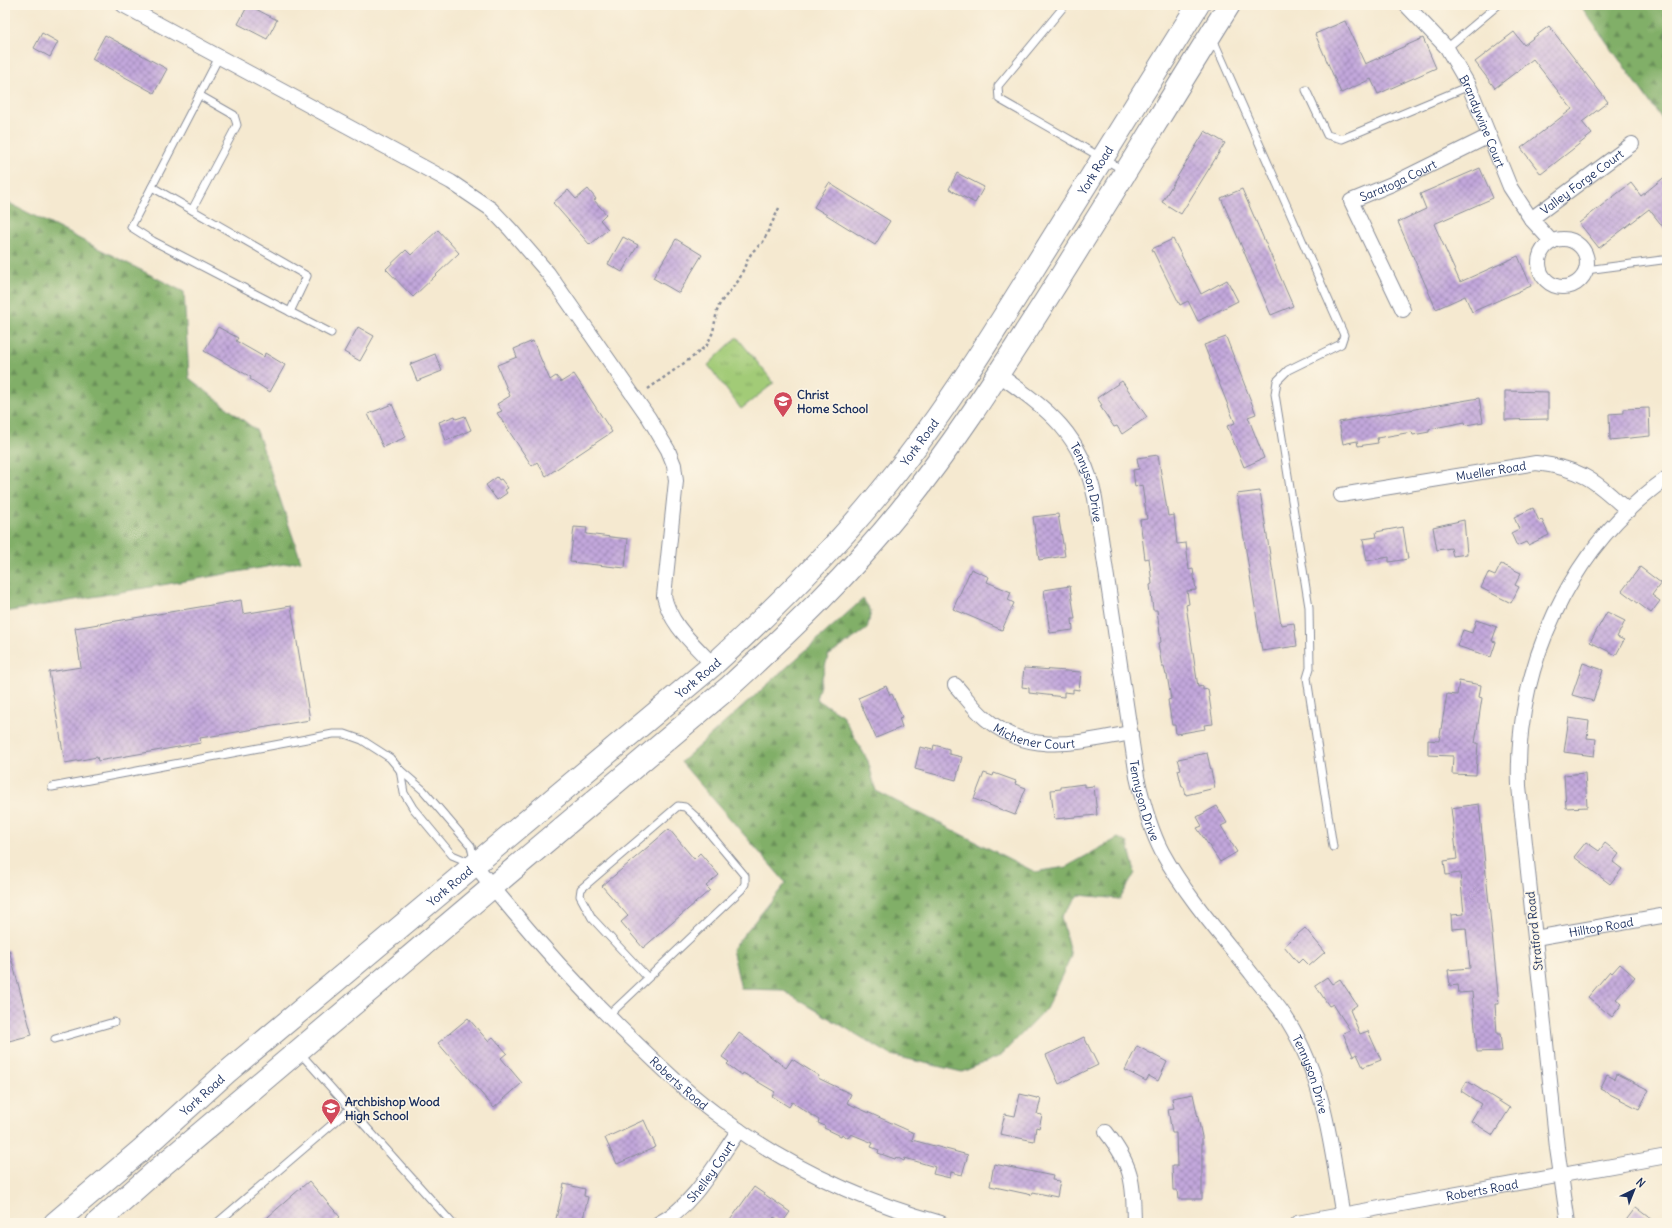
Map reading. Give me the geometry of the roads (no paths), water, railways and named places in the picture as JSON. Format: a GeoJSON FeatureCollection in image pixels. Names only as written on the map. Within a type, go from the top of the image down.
{"type":"FeatureCollection","features":[{"type":"Feature","properties":{"kind":"highway"},"geometry":{"type":"LineString","coordinates":[[97,1223],[298,1050],[728,688],[780,640],[842,578],[906,503],[948,447],[998,374],[1127,172],[1229,5]]}},
{"type":"Feature","properties":{"kind":"highway","name":"York Road"},"geometry":{"type":"LineString","coordinates":[[55,1223],[141,1150],[226,1073],[713,665],[762,621],[817,564],[877,497],[941,413],[999,325],[1103,158],[1192,8]]}},
{"type":"Feature","properties":{"kind":"street"},"geometry":{"type":"LineString","coordinates":[[123,5],[451,182],[491,209],[536,258],[649,418],[668,450],[674,465],[676,481],[664,596],[667,611],[673,621],[713,665]]}},
{"type":"Feature","properties":{"kind":"street","name":"Brandywine Court"},"geometry":{"type":"LineString","coordinates":[[1411,7],[1446,48],[1469,86],[1510,187],[1531,219],[1552,242]]}},
{"type":"Feature","properties":{"kind":"street","name":"Saratoga Court"},"geometry":{"type":"LineString","coordinates":[[1403,310],[1351,201],[1392,184],[1489,136]]}},
{"type":"Feature","properties":{"kind":"street","name":"Valley Forge Court"},"geometry":{"type":"LineString","coordinates":[[1531,219],[1632,144]]}},
{"type":"Feature","properties":{"kind":"street"},"geometry":{"type":"LineString","coordinates":[[1567,239],[1575,242],[1586,254],[1586,270],[1577,283],[1562,287],[1548,282],[1540,269],[1539,261],[1545,247],[1552,242],[1567,239]]}},
{"type":"Feature","properties":{"kind":"street","name":"Tennyson Drive"},"geometry":{"type":"LineString","coordinates":[[998,374],[1041,404],[1063,426],[1085,461],[1095,498],[1142,796],[1162,851],[1181,884],[1287,1019],[1307,1056],[1315,1076],[1326,1118],[1343,1219]]}},
{"type":"Feature","properties":{"kind":"street","name":"Mueller Road"},"geometry":{"type":"LineString","coordinates":[[1341,495],[1536,463],[1558,466],[1580,473],[1600,484],[1628,510]]}},
{"type":"Feature","properties":{"kind":"street"},"geometry":{"type":"LineString","coordinates":[[1628,510],[1667,478]]}},
{"type":"Feature","properties":{"kind":"street","name":"Stratford Road"},"geometry":{"type":"LineString","coordinates":[[1568,1223],[1561,1175],[1534,938],[1519,766],[1522,727],[1530,683],[1544,640],[1558,605],[1581,566],[1628,510]]}},
{"type":"Feature","properties":{"kind":"street","name":"Michener Court"},"geometry":{"type":"LineString","coordinates":[[955,685],[984,718],[996,727],[1029,741],[1043,744],[1065,744],[1131,732]]}},
{"type":"Feature","properties":{"kind":"street","name":"Roberts Road"},"geometry":{"type":"LineString","coordinates":[[475,864],[492,887],[580,988],[669,1075],[696,1098],[739,1130],[807,1172],[886,1206],[941,1223]]}},
{"type":"Feature","properties":{"kind":"street","name":"Hilltop Road"},"geometry":{"type":"LineString","coordinates":[[1534,938],[1667,915]]}},
{"type":"Feature","properties":{"kind":"street","name":"Shelley Court"},"geometry":{"type":"LineString","coordinates":[[659,1223],[681,1208],[692,1197],[739,1130]]}},
{"type":"Feature","properties":{"kind":"street"},"geometry":{"type":"LineString","coordinates":[[1106,1132],[1119,1149],[1126,1162],[1133,1182],[1134,1223]]}},
{"type":"Feature","properties":{"kind":"street","name":"Roberts Road"},"geometry":{"type":"LineString","coordinates":[[1297,1223],[1343,1219],[1561,1175],[1667,1156]]}},
{"type":"Feature","properties":{"kind":"lane"},"geometry":{"type":"LineString","coordinates":[[1065,5],[998,86],[999,99],[1127,172]]}},
{"type":"Feature","properties":{"kind":"lane"},"geometry":{"type":"LineString","coordinates":[[1446,48],[1498,5]]}},
{"type":"Feature","properties":{"kind":"lane"},"geometry":{"type":"LineString","coordinates":[[1211,35],[1344,335],[1341,344],[1288,370],[1277,381],[1275,394],[1309,607],[1310,668],[1307,678],[1333,847]]}},
{"type":"Feature","properties":{"kind":"lane"},"geometry":{"type":"LineString","coordinates":[[219,57],[131,227],[153,241],[331,333]]}},
{"type":"Feature","properties":{"kind":"lane"},"geometry":{"type":"LineString","coordinates":[[1306,90],[1326,135],[1342,139],[1469,86]]}},
{"type":"Feature","properties":{"kind":"lane"},"geometry":{"type":"LineString","coordinates":[[192,210],[237,125],[234,114],[199,95]]}},
{"type":"Feature","properties":{"kind":"lane"},"geometry":{"type":"LineString","coordinates":[[152,187],[307,276],[290,312]]}},
{"type":"Feature","properties":{"kind":"lane"},"geometry":{"type":"LineString","coordinates":[[1586,270],[1662,260]]}},
{"type":"Feature","properties":{"kind":"lane"},"geometry":{"type":"LineString","coordinates":[[52,787],[333,734],[345,734],[362,740],[390,758],[400,770],[423,790],[471,846],[475,864]]}},
{"type":"Feature","properties":{"kind":"lane"},"geometry":{"type":"LineString","coordinates":[[400,770],[404,793],[413,808],[452,855],[475,864]]}},
{"type":"Feature","properties":{"kind":"lane"},"geometry":{"type":"LineString","coordinates":[[608,1016],[741,890],[745,884],[745,876],[696,816],[685,807],[678,806],[581,889],[580,896],[592,918],[648,978]]}},
{"type":"Feature","properties":{"kind":"lane"},"geometry":{"type":"LineString","coordinates":[[55,1039],[114,1022]]}},
{"type":"Feature","properties":{"kind":"lane"},"geometry":{"type":"LineString","coordinates":[[298,1050],[452,1223]]}},
{"type":"Feature","properties":{"kind":"lane"},"geometry":{"type":"LineString","coordinates":[[216,1223],[350,1109]]}},
{"type":"Feature","properties":{"kind":"place","name":"Christ Home School"},"geometry":{"type":"Point","coordinates":[783,418]}},
{"type":"Feature","properties":{"kind":"place","name":"Archbishop Wood High School"},"geometry":{"type":"Point","coordinates":[331,1125]}}]}
